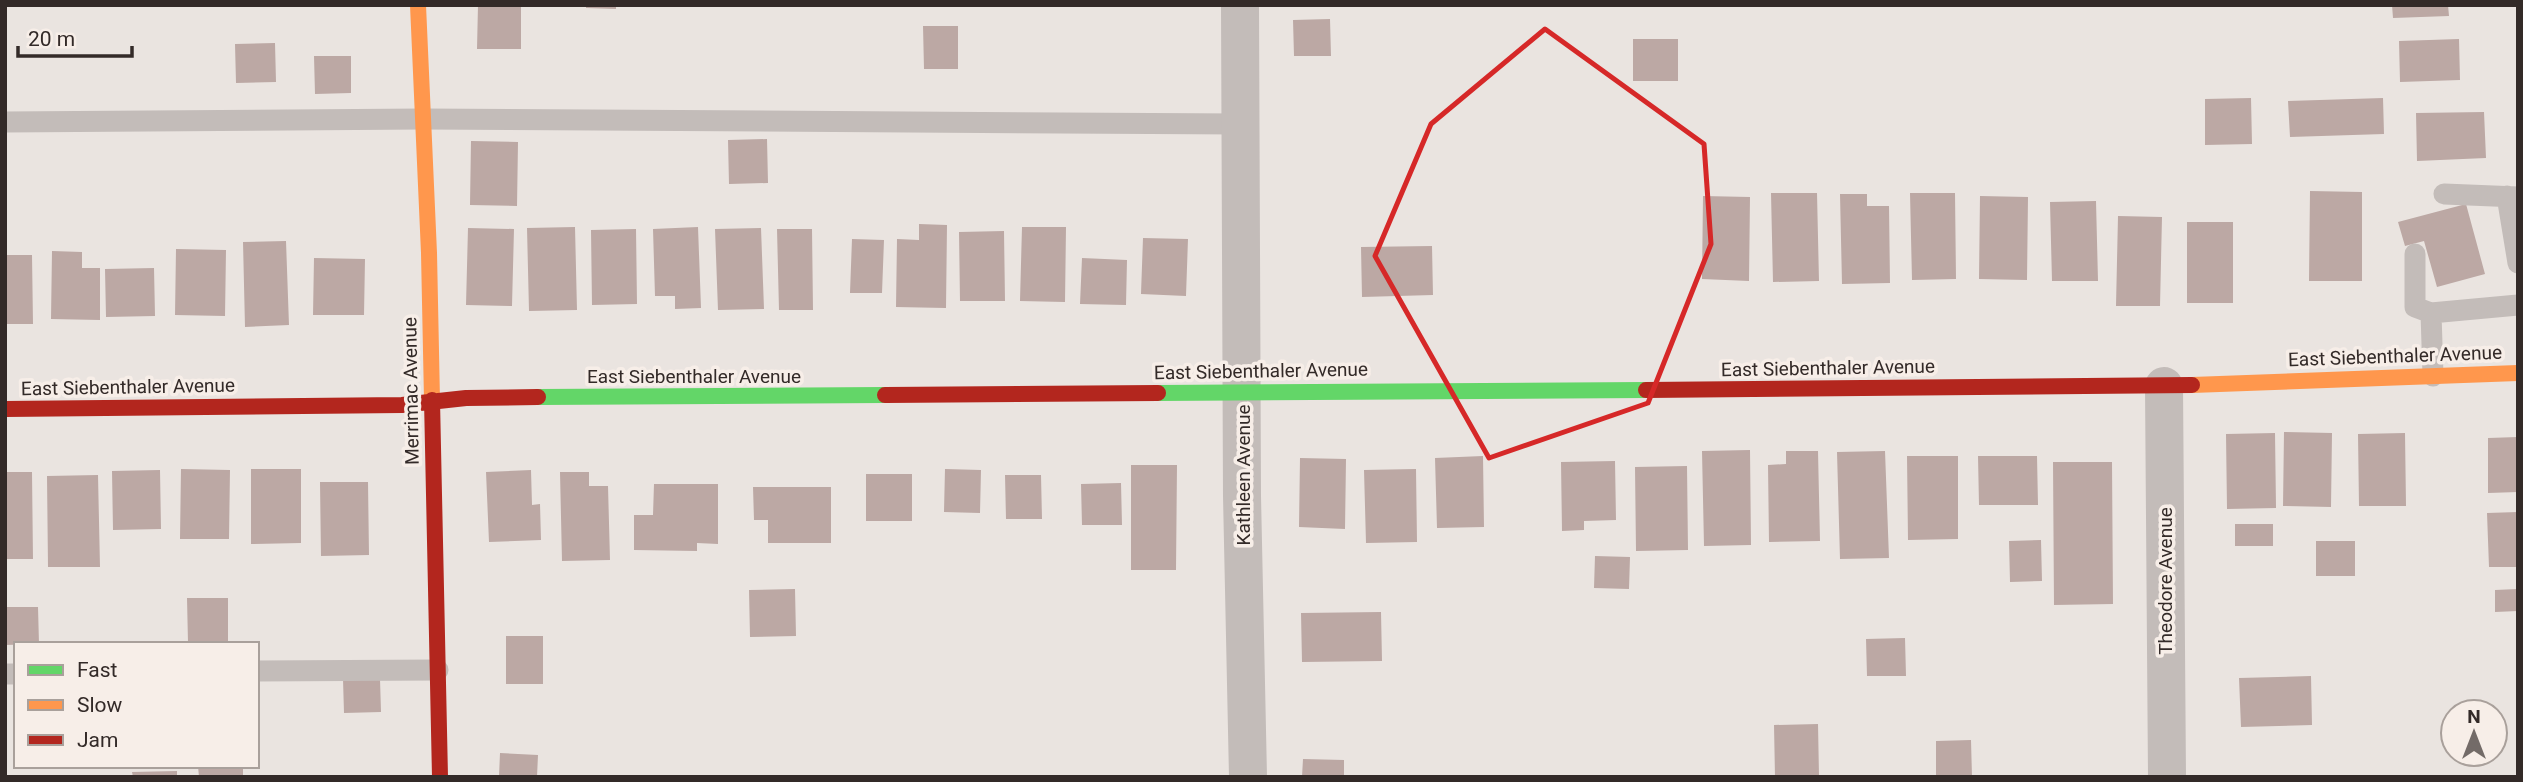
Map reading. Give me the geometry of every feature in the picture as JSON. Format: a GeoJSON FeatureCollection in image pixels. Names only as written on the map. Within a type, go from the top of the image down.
{"type":"FeatureCollection","features":[{"type":"Feature","properties":{"kind":"main road","name":"Merrimac Avenue"},"geometry":{"type":"LineString","coordinates":[[418,5],[432,401],[440,777]]}},
{"type":"Feature","properties":{"kind":"main road","name":"East Siebenthaler Avenue"},"geometry":{"type":"LineString","coordinates":[[5,409],[402,405],[480,398],[1242,393],[1428,389],[2164,386],[2518,373]]}},
{"type":"Feature","properties":{"kind":"street","name":"Kathleen Avenue"},"geometry":{"type":"LineString","coordinates":[[1240,5],[1242,509],[1248,777]]}},
{"type":"Feature","properties":{"kind":"street","name":"Theodore Avenue"},"geometry":{"type":"LineString","coordinates":[[2164,386],[2167,777]]}},
{"type":"Feature","properties":{"kind":"lane"},"geometry":{"type":"LineString","coordinates":[[5,122],[423,119],[1240,124]]}},
{"type":"Feature","properties":{"kind":"lane"},"geometry":{"type":"LineString","coordinates":[[2444,194],[2512,197],[2518,263]]}},
{"type":"Feature","properties":{"kind":"lane"},"geometry":{"type":"LineString","coordinates":[[2414,254],[2415,307],[2431,313],[2518,305]]}},
{"type":"Feature","properties":{"kind":"lane"},"geometry":{"type":"LineString","coordinates":[[2431,313],[2433,376]]}},
{"type":"Feature","properties":{"kind":"lane"},"geometry":{"type":"LineString","coordinates":[[259,671],[438,670]]}},
{"type":"Feature","properties":{"kind":"highlighted area"},"geometry":{"type":"Polygon","coordinates":[[[1545,29],[1704,144],[1711,244],[1648,403],[1489,458],[1375,256],[1431,124],[1545,29]]]}},
{"type":"Feature","properties":{"kind":"building"},"geometry":{"type":"Polygon","coordinates":[[[478,5],[521,5],[521,49],[477,49],[478,5]]]}},
{"type":"Feature","properties":{"kind":"building"},"geometry":{"type":"Polygon","coordinates":[[[586,5],[616,5],[616,9],[586,8],[586,5]]]}},
{"type":"Feature","properties":{"kind":"building"},"geometry":{"type":"Polygon","coordinates":[[[2392,5],[2448,5],[2449,16],[2393,18],[2392,5]]]}},
{"type":"Feature","properties":{"kind":"building"},"geometry":{"type":"Polygon","coordinates":[[[1330,19],[1331,56],[1294,56],[1293,20],[1330,19]]]}},
{"type":"Feature","properties":{"kind":"building"},"geometry":{"type":"Polygon","coordinates":[[[923,26],[958,26],[958,69],[924,69],[923,26]]]}},
{"type":"Feature","properties":{"kind":"building"},"geometry":{"type":"Polygon","coordinates":[[[1633,39],[1678,39],[1678,81],[1633,81],[1633,39]]]}},
{"type":"Feature","properties":{"kind":"building"},"geometry":{"type":"Polygon","coordinates":[[[2459,39],[2460,80],[2400,82],[2399,41],[2459,39]]]}},
{"type":"Feature","properties":{"kind":"building"},"geometry":{"type":"Polygon","coordinates":[[[275,43],[276,82],[236,83],[235,44],[275,43]]]}},
{"type":"Feature","properties":{"kind":"building"},"geometry":{"type":"Polygon","coordinates":[[[314,56],[351,56],[351,93],[315,94],[314,56]]]}},
{"type":"Feature","properties":{"kind":"building"},"geometry":{"type":"Polygon","coordinates":[[[2251,98],[2252,144],[2205,145],[2205,99],[2251,98]]]}},
{"type":"Feature","properties":{"kind":"building"},"geometry":{"type":"Polygon","coordinates":[[[2383,98],[2384,134],[2290,137],[2288,101],[2383,98]]]}},
{"type":"Feature","properties":{"kind":"building"},"geometry":{"type":"Polygon","coordinates":[[[2484,112],[2486,158],[2417,161],[2416,113],[2484,112]]]}},
{"type":"Feature","properties":{"kind":"building"},"geometry":{"type":"Polygon","coordinates":[[[767,139],[768,183],[729,184],[728,140],[767,139]]]}},
{"type":"Feature","properties":{"kind":"building"},"geometry":{"type":"Polygon","coordinates":[[[471,141],[518,142],[517,206],[470,205],[471,141]]]}},
{"type":"Feature","properties":{"kind":"building"},"geometry":{"type":"Polygon","coordinates":[[[2310,191],[2362,192],[2362,281],[2309,281],[2310,191]]]}},
{"type":"Feature","properties":{"kind":"building"},"geometry":{"type":"Polygon","coordinates":[[[1771,193],[1817,193],[1819,281],[1773,282],[1771,193]]]}},
{"type":"Feature","properties":{"kind":"building"},"geometry":{"type":"Polygon","coordinates":[[[1910,193],[1955,193],[1956,279],[1912,280],[1910,193]]]}},
{"type":"Feature","properties":{"kind":"building"},"geometry":{"type":"Polygon","coordinates":[[[1840,194],[1867,194],[1867,206],[1889,206],[1890,283],[1842,284],[1840,194]]]}},
{"type":"Feature","properties":{"kind":"building"},"geometry":{"type":"Polygon","coordinates":[[[1703,196],[1750,197],[1749,281],[1702,279],[1703,196]]]}},
{"type":"Feature","properties":{"kind":"building"},"geometry":{"type":"Polygon","coordinates":[[[1980,196],[2028,197],[2027,280],[1979,279],[1980,196]]]}},
{"type":"Feature","properties":{"kind":"building"},"geometry":{"type":"Polygon","coordinates":[[[2096,201],[2098,281],[2052,281],[2050,202],[2096,201]]]}},
{"type":"Feature","properties":{"kind":"building"},"geometry":{"type":"Polygon","coordinates":[[[2466,204],[2485,274],[2437,287],[2424,241],[2405,246],[2398,222],[2466,204]]]}},
{"type":"Feature","properties":{"kind":"building"},"geometry":{"type":"Polygon","coordinates":[[[2118,216],[2162,217],[2160,306],[2116,306],[2118,216]]]}},
{"type":"Feature","properties":{"kind":"building"},"geometry":{"type":"Polygon","coordinates":[[[2187,222],[2233,222],[2233,303],[2187,303],[2187,222]]]}},
{"type":"Feature","properties":{"kind":"building"},"geometry":{"type":"Polygon","coordinates":[[[919,224],[947,225],[946,308],[896,307],[897,239],[919,240],[919,224]]]}},
{"type":"Feature","properties":{"kind":"building"},"geometry":{"type":"Polygon","coordinates":[[[575,227],[577,310],[529,311],[527,228],[575,227]]]}},
{"type":"Feature","properties":{"kind":"building"},"geometry":{"type":"Polygon","coordinates":[[[698,227],[701,308],[675,309],[675,296],[655,296],[653,229],[698,227]]]}},
{"type":"Feature","properties":{"kind":"building"},"geometry":{"type":"Polygon","coordinates":[[[1022,227],[1066,227],[1065,302],[1020,301],[1022,227]]]}},
{"type":"Feature","properties":{"kind":"building"},"geometry":{"type":"Polygon","coordinates":[[[468,228],[514,229],[512,306],[466,305],[468,228]]]}},
{"type":"Feature","properties":{"kind":"building"},"geometry":{"type":"Polygon","coordinates":[[[761,228],[764,309],[718,310],[715,229],[761,228]]]}},
{"type":"Feature","properties":{"kind":"building"},"geometry":{"type":"Polygon","coordinates":[[[636,229],[637,304],[592,305],[591,230],[636,229]]]}},
{"type":"Feature","properties":{"kind":"building"},"geometry":{"type":"Polygon","coordinates":[[[777,229],[812,229],[813,310],[779,310],[777,229]]]}},
{"type":"Feature","properties":{"kind":"building"},"geometry":{"type":"Polygon","coordinates":[[[1004,231],[1005,301],[960,301],[959,232],[1004,231]]]}},
{"type":"Feature","properties":{"kind":"building"},"geometry":{"type":"Polygon","coordinates":[[[1143,238],[1188,239],[1186,296],[1141,294],[1143,238]]]}},
{"type":"Feature","properties":{"kind":"building"},"geometry":{"type":"Polygon","coordinates":[[[852,239],[884,240],[882,293],[850,293],[852,239]]]}},
{"type":"Feature","properties":{"kind":"building"},"geometry":{"type":"Polygon","coordinates":[[[286,241],[289,325],[245,327],[243,242],[286,241]]]}},
{"type":"Feature","properties":{"kind":"building"},"geometry":{"type":"Polygon","coordinates":[[[1432,246],[1433,295],[1362,297],[1361,247],[1432,246]]]}},
{"type":"Feature","properties":{"kind":"building"},"geometry":{"type":"Polygon","coordinates":[[[176,249],[226,250],[225,316],[175,315],[176,249]]]}},
{"type":"Feature","properties":{"kind":"building"},"geometry":{"type":"Polygon","coordinates":[[[52,251],[82,252],[82,268],[100,268],[100,320],[51,319],[52,251]]]}},
{"type":"Feature","properties":{"kind":"building"},"geometry":{"type":"Polygon","coordinates":[[[5,255],[32,255],[33,324],[5,324],[5,255]]]}},
{"type":"Feature","properties":{"kind":"building"},"geometry":{"type":"Polygon","coordinates":[[[314,258],[365,259],[364,315],[313,315],[314,258]]]}},
{"type":"Feature","properties":{"kind":"building"},"geometry":{"type":"Polygon","coordinates":[[[1082,258],[1127,260],[1126,305],[1080,304],[1082,258]]]}},
{"type":"Feature","properties":{"kind":"building"},"geometry":{"type":"Polygon","coordinates":[[[154,268],[155,316],[106,317],[105,269],[154,268]]]}},
{"type":"Feature","properties":{"kind":"building"},"geometry":{"type":"Polygon","coordinates":[[[2284,432],[2332,433],[2331,507],[2283,506],[2284,432]]]}},
{"type":"Feature","properties":{"kind":"building"},"geometry":{"type":"Polygon","coordinates":[[[2275,433],[2276,508],[2227,509],[2226,434],[2275,433]]]}},
{"type":"Feature","properties":{"kind":"building"},"geometry":{"type":"Polygon","coordinates":[[[2405,433],[2406,506],[2359,506],[2358,434],[2405,433]]]}},
{"type":"Feature","properties":{"kind":"building"},"geometry":{"type":"Polygon","coordinates":[[[2518,437],[2518,492],[2488,493],[2488,438],[2518,437]]]}},
{"type":"Feature","properties":{"kind":"building"},"geometry":{"type":"Polygon","coordinates":[[[1750,450],[1751,545],[1704,546],[1702,451],[1750,450]]]}},
{"type":"Feature","properties":{"kind":"building"},"geometry":{"type":"Polygon","coordinates":[[[1786,451],[1818,451],[1820,541],[1769,542],[1768,465],[1786,464],[1786,451]]]}},
{"type":"Feature","properties":{"kind":"building"},"geometry":{"type":"Polygon","coordinates":[[[1885,451],[1889,558],[1840,559],[1837,452],[1885,451]]]}},
{"type":"Feature","properties":{"kind":"building"},"geometry":{"type":"Polygon","coordinates":[[[1483,456],[1484,527],[1437,528],[1435,458],[1483,456]]]}},
{"type":"Feature","properties":{"kind":"building"},"geometry":{"type":"Polygon","coordinates":[[[1907,456],[1958,456],[1958,539],[1908,540],[1907,456]]]}},
{"type":"Feature","properties":{"kind":"building"},"geometry":{"type":"Polygon","coordinates":[[[1978,456],[2037,456],[2038,505],[1979,505],[1978,456]]]}},
{"type":"Feature","properties":{"kind":"building"},"geometry":{"type":"Polygon","coordinates":[[[1300,458],[1346,459],[1345,529],[1299,527],[1300,458]]]}},
{"type":"Feature","properties":{"kind":"building"},"geometry":{"type":"Polygon","coordinates":[[[1615,461],[1616,520],[1584,521],[1584,530],[1562,531],[1561,462],[1615,461]]]}},
{"type":"Feature","properties":{"kind":"building"},"geometry":{"type":"Polygon","coordinates":[[[2053,462],[2112,462],[2113,604],[2054,605],[2053,462]]]}},
{"type":"Feature","properties":{"kind":"building"},"geometry":{"type":"Polygon","coordinates":[[[1131,465],[1177,465],[1176,570],[1131,570],[1131,465]]]}},
{"type":"Feature","properties":{"kind":"building"},"geometry":{"type":"Polygon","coordinates":[[[1687,466],[1688,550],[1636,551],[1635,467],[1687,466]]]}},
{"type":"Feature","properties":{"kind":"building"},"geometry":{"type":"Polygon","coordinates":[[[181,469],[230,470],[229,539],[180,539],[181,469]]]}},
{"type":"Feature","properties":{"kind":"building"},"geometry":{"type":"Polygon","coordinates":[[[251,469],[301,469],[301,543],[251,544],[251,469]]]}},
{"type":"Feature","properties":{"kind":"building"},"geometry":{"type":"Polygon","coordinates":[[[945,469],[981,470],[980,513],[944,512],[945,469]]]}},
{"type":"Feature","properties":{"kind":"building"},"geometry":{"type":"Polygon","coordinates":[[[1416,469],[1417,542],[1366,543],[1364,470],[1416,469]]]}},
{"type":"Feature","properties":{"kind":"building"},"geometry":{"type":"Polygon","coordinates":[[[160,470],[161,529],[113,530],[112,471],[160,470]]]}},
{"type":"Feature","properties":{"kind":"building"},"geometry":{"type":"Polygon","coordinates":[[[531,470],[532,505],[540,504],[541,540],[489,542],[486,472],[531,470]]]}},
{"type":"Feature","properties":{"kind":"building"},"geometry":{"type":"Polygon","coordinates":[[[5,472],[32,472],[33,559],[5,559],[5,472]]]}},
{"type":"Feature","properties":{"kind":"building"},"geometry":{"type":"Polygon","coordinates":[[[560,472],[589,472],[589,486],[608,486],[610,560],[562,561],[560,472]]]}},
{"type":"Feature","properties":{"kind":"building"},"geometry":{"type":"Polygon","coordinates":[[[866,474],[912,474],[912,521],[866,521],[866,474]]]}},
{"type":"Feature","properties":{"kind":"building"},"geometry":{"type":"Polygon","coordinates":[[[98,475],[100,567],[48,567],[47,476],[98,475]]]}},
{"type":"Feature","properties":{"kind":"building"},"geometry":{"type":"Polygon","coordinates":[[[1005,475],[1041,475],[1042,519],[1006,519],[1005,475]]]}},
{"type":"Feature","properties":{"kind":"building"},"geometry":{"type":"Polygon","coordinates":[[[320,482],[368,482],[369,555],[321,556],[320,482]]]}},
{"type":"Feature","properties":{"kind":"building"},"geometry":{"type":"Polygon","coordinates":[[[1121,483],[1122,525],[1082,525],[1081,484],[1121,483]]]}},
{"type":"Feature","properties":{"kind":"building"},"geometry":{"type":"Polygon","coordinates":[[[654,484],[718,484],[718,544],[697,543],[697,551],[634,550],[634,515],[653,515],[654,484]]]}},
{"type":"Feature","properties":{"kind":"building"},"geometry":{"type":"Polygon","coordinates":[[[753,487],[831,487],[831,543],[768,543],[768,520],[754,520],[753,487]]]}},
{"type":"Feature","properties":{"kind":"building"},"geometry":{"type":"Polygon","coordinates":[[[2518,512],[2518,567],[2489,567],[2487,513],[2518,512]]]}},
{"type":"Feature","properties":{"kind":"building"},"geometry":{"type":"Polygon","coordinates":[[[2235,524],[2273,524],[2273,546],[2235,546],[2235,524]]]}},
{"type":"Feature","properties":{"kind":"building"},"geometry":{"type":"Polygon","coordinates":[[[2041,540],[2042,581],[2010,582],[2009,541],[2041,540]]]}},
{"type":"Feature","properties":{"kind":"building"},"geometry":{"type":"Polygon","coordinates":[[[2316,541],[2355,541],[2355,576],[2316,576],[2316,541]]]}},
{"type":"Feature","properties":{"kind":"building"},"geometry":{"type":"Polygon","coordinates":[[[1595,556],[1630,557],[1629,589],[1594,588],[1595,556]]]}},
{"type":"Feature","properties":{"kind":"building"},"geometry":{"type":"Polygon","coordinates":[[[795,589],[796,636],[750,637],[749,590],[795,589]]]}},
{"type":"Feature","properties":{"kind":"building"},"geometry":{"type":"Polygon","coordinates":[[[2518,589],[2518,611],[2495,612],[2495,590],[2518,589]]]}},
{"type":"Feature","properties":{"kind":"building"},"geometry":{"type":"Polygon","coordinates":[[[187,598],[228,598],[228,642],[188,642],[187,598]]]}},
{"type":"Feature","properties":{"kind":"building"},"geometry":{"type":"Polygon","coordinates":[[[5,607],[38,607],[39,642],[14,642],[14,645],[5,645],[5,607]]]}},
{"type":"Feature","properties":{"kind":"building"},"geometry":{"type":"Polygon","coordinates":[[[1381,612],[1382,661],[1302,662],[1301,613],[1381,612]]]}},
{"type":"Feature","properties":{"kind":"building"},"geometry":{"type":"Polygon","coordinates":[[[506,636],[543,636],[543,684],[506,684],[506,636]]]}},
{"type":"Feature","properties":{"kind":"building"},"geometry":{"type":"Polygon","coordinates":[[[1905,638],[1906,676],[1867,676],[1866,639],[1905,638]]]}},
{"type":"Feature","properties":{"kind":"building"},"geometry":{"type":"Polygon","coordinates":[[[2311,676],[2312,725],[2241,727],[2239,678],[2311,676]]]}},
{"type":"Feature","properties":{"kind":"building"},"geometry":{"type":"Polygon","coordinates":[[[343,679],[380,679],[381,712],[344,713],[343,679]]]}},
{"type":"Feature","properties":{"kind":"building"},"geometry":{"type":"Polygon","coordinates":[[[1818,724],[1819,776],[1775,777],[1774,725],[1818,724]]]}},
{"type":"Feature","properties":{"kind":"building"},"geometry":{"type":"Polygon","coordinates":[[[1971,740],[1972,777],[1936,777],[1936,741],[1971,740]]]}},
{"type":"Feature","properties":{"kind":"building"},"geometry":{"type":"Polygon","coordinates":[[[500,753],[538,755],[537,777],[499,777],[500,753]]]}},
{"type":"Feature","properties":{"kind":"building"},"geometry":{"type":"Polygon","coordinates":[[[1303,759],[1344,760],[1344,777],[1302,777],[1303,759]]]}},
{"type":"Feature","properties":{"kind":"building"},"geometry":{"type":"Polygon","coordinates":[[[198,768],[243,768],[243,777],[199,777],[198,768]]]}},
{"type":"Feature","properties":{"kind":"building"},"geometry":{"type":"Polygon","coordinates":[[[177,771],[177,777],[133,777],[132,772],[177,771]]]}},
{"type":"Feature","properties":{"kind":"traffic: fast"},"geometry":{"type":"LineString","coordinates":[[1158,393],[1646,390]]}},
{"type":"Feature","properties":{"kind":"traffic: fast"},"geometry":{"type":"LineString","coordinates":[[538,397],[885,395]]}},
{"type":"Feature","properties":{"kind":"traffic: slow"},"geometry":{"type":"LineString","coordinates":[[418,5],[429,253],[432,400]]}},
{"type":"Feature","properties":{"kind":"traffic: slow"},"geometry":{"type":"LineString","coordinates":[[2192,385],[2518,373]]}},
{"type":"Feature","properties":{"kind":"traffic: jam"},"geometry":{"type":"LineString","coordinates":[[1646,390],[2192,385]]}},
{"type":"Feature","properties":{"kind":"traffic: jam"},"geometry":{"type":"LineString","coordinates":[[885,395],[1158,393]]}},
{"type":"Feature","properties":{"kind":"traffic: jam"},"geometry":{"type":"LineString","coordinates":[[5,409],[402,405],[466,398],[538,397]]}},
{"type":"Feature","properties":{"kind":"traffic: jam"},"geometry":{"type":"LineString","coordinates":[[432,400],[440,777]]}}]}
